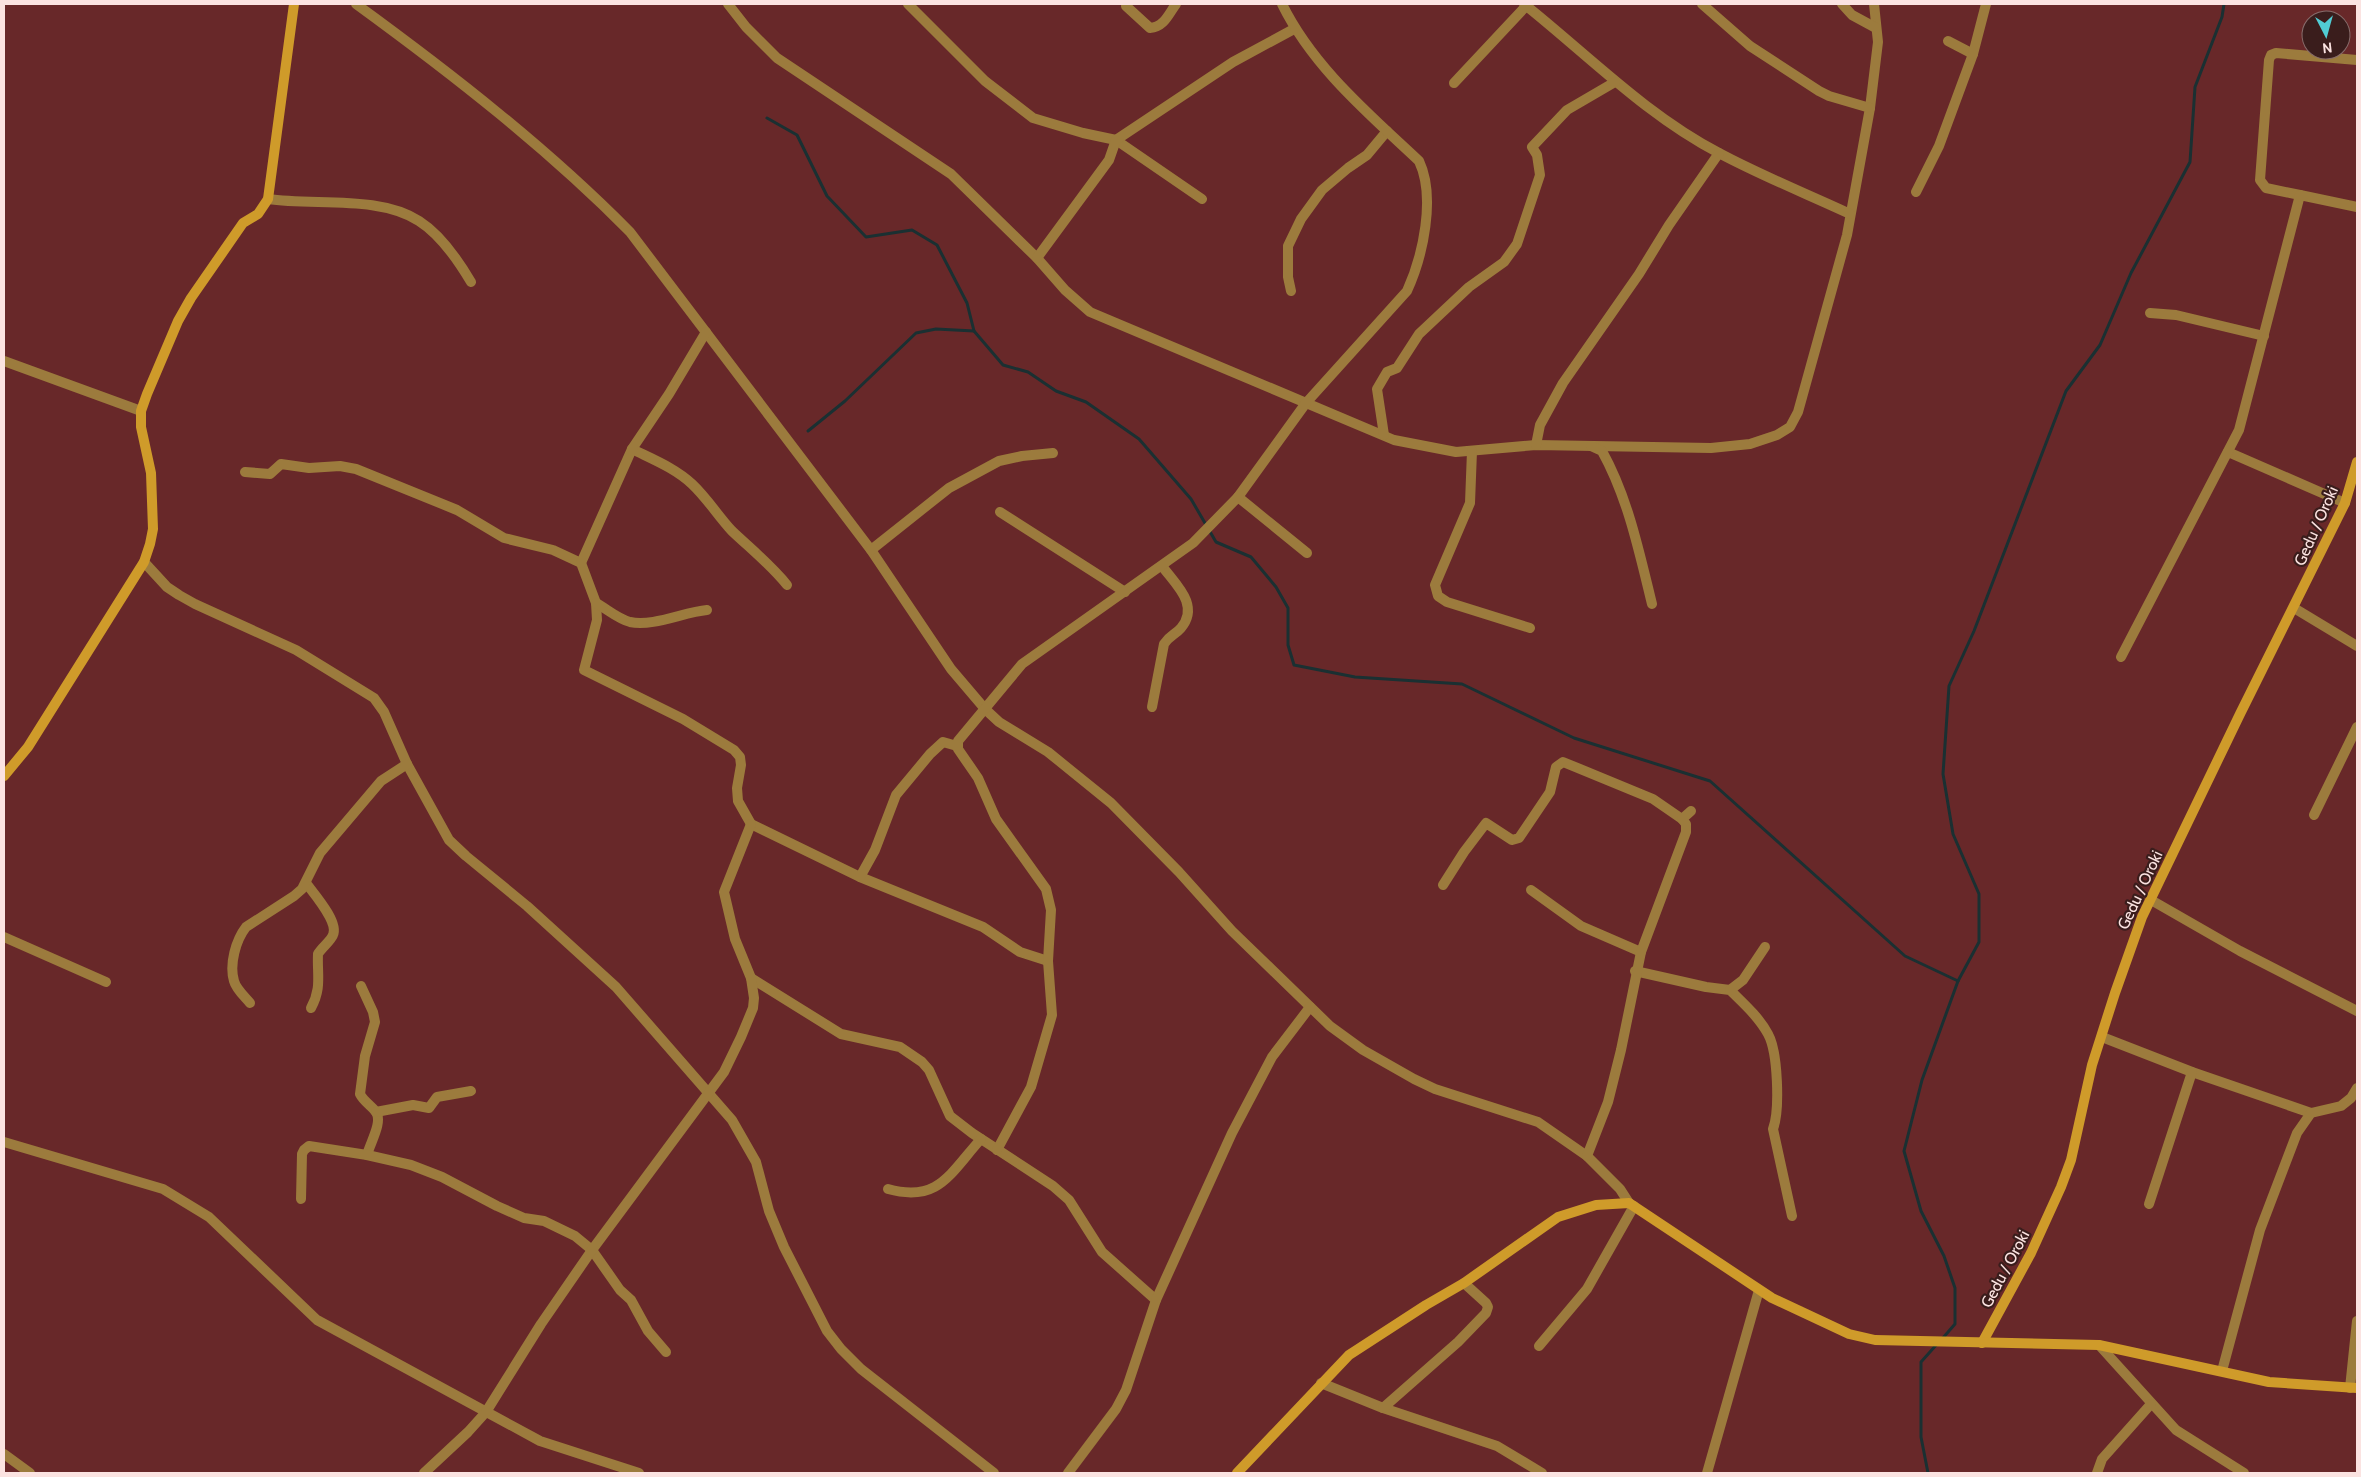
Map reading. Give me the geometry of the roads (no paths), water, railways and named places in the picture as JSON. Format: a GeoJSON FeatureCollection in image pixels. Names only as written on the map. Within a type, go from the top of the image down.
{"type":"FeatureCollection","features":[{"type":"Feature","properties":{"kind":"main road"},"geometry":{"type":"LineString","coordinates":[[4,776],[28,747],[144,562],[153,530],[153,493],[152,473],[141,427],[142,411],[178,321],[191,298],[243,224],[258,214],[268,199],[294,4]]}},
{"type":"Feature","properties":{"kind":"main road","name":"Gedu / Oroki"},"geometry":{"type":"LineString","coordinates":[[1982,1343],[2031,1253],[2061,1188],[2071,1160],[2092,1065],[2139,925],[2240,714],[2345,503],[2357,462]]}},
{"type":"Feature","properties":{"kind":"main road"},"geometry":{"type":"LineString","coordinates":[[1237,1473],[1321,1383],[1350,1356],[1378,1335],[1464,1283],[1558,1217],[1596,1206],[1632,1205],[1758,1290],[1849,1334],[1875,1340],[1899,1342],[2099,1346],[2269,1382],[2355,1390]]}},
{"type":"Feature","properties":{"kind":"street"},"geometry":{"type":"LineString","coordinates":[[356,4],[502,116],[590,192],[630,232],[871,550],[951,668],[985,709],[999,722],[1048,752],[1111,803],[1179,872],[1232,931],[1330,1026],[1363,1050],[1414,1079],[1434,1088],[1538,1122],[1587,1156],[1620,1189],[1632,1205],[1587,1289],[1539,1346]]}},
{"type":"Feature","properties":{"kind":"street"},"geometry":{"type":"LineString","coordinates":[[728,4],[746,28],[777,58],[951,174],[1037,258],[1065,290],[1090,312],[1394,440],[1444,450],[1472,451],[1536,445],[1711,448],[1750,444],[1777,435],[1790,427],[1798,412],[1831,301],[1847,235],[1870,108],[1878,42],[1874,4]]}},
{"type":"Feature","properties":{"kind":"street"},"geometry":{"type":"LineString","coordinates":[[908,4],[985,81],[1033,118],[1083,134],[1116,140],[1202,198]]}},
{"type":"Feature","properties":{"kind":"street"},"geometry":{"type":"LineString","coordinates":[[1126,6],[1150,28],[1162,24],[1176,4]]}},
{"type":"Feature","properties":{"kind":"street"},"geometry":{"type":"LineString","coordinates":[[957,746],[960,737],[1022,664],[1193,543],[1238,498],[1306,402],[1407,291],[1416,272],[1424,234],[1427,188],[1425,174],[1419,161],[1319,63],[1294,29],[1282,4]]}},
{"type":"Feature","properties":{"kind":"street"},"geometry":{"type":"LineString","coordinates":[[1454,83],[1526,4],[1615,82],[1718,153],[1850,214]]}},
{"type":"Feature","properties":{"kind":"street"},"geometry":{"type":"LineString","coordinates":[[1702,4],[1750,46],[1819,91],[1870,108]]}},
{"type":"Feature","properties":{"kind":"street"},"geometry":{"type":"LineString","coordinates":[[1842,4],[1852,16],[1876,28]]}},
{"type":"Feature","properties":{"kind":"street"},"geometry":{"type":"LineString","coordinates":[[1916,192],[1938,146],[1973,54],[1986,4]]}},
{"type":"Feature","properties":{"kind":"street"},"geometry":{"type":"LineString","coordinates":[[1037,258],[1109,160],[1116,140],[1233,62],[1294,29]]}},
{"type":"Feature","properties":{"kind":"street"},"geometry":{"type":"LineString","coordinates":[[1948,41],[1973,54]]}},
{"type":"Feature","properties":{"kind":"street"},"geometry":{"type":"LineString","coordinates":[[2357,60],[2276,53],[2270,55],[2260,180],[2266,188],[2357,207]]}},
{"type":"Feature","properties":{"kind":"street"},"geometry":{"type":"LineString","coordinates":[[1384,435],[1377,389],[1387,372],[1397,368],[1419,334],[1469,287],[1504,262],[1517,244],[1540,175],[1538,155],[1532,147],[1567,110],[1615,82]]}},
{"type":"Feature","properties":{"kind":"street"},"geometry":{"type":"LineString","coordinates":[[1291,291],[1288,276],[1288,246],[1301,219],[1322,190],[1348,168],[1367,156],[1387,131]]}},
{"type":"Feature","properties":{"kind":"street"},"geometry":{"type":"LineString","coordinates":[[1536,445],[1540,424],[1563,383],[1639,274],[1669,225],[1718,153]]}},
{"type":"Feature","properties":{"kind":"street"},"geometry":{"type":"LineString","coordinates":[[2121,657],[2239,430],[2300,195]]}},
{"type":"Feature","properties":{"kind":"street"},"geometry":{"type":"LineString","coordinates":[[268,199],[390,208],[420,221],[459,262],[471,282]]}},
{"type":"Feature","properties":{"kind":"street"},"geometry":{"type":"LineString","coordinates":[[2150,313],[2176,315],[2264,336]]}},
{"type":"Feature","properties":{"kind":"street"},"geometry":{"type":"LineString","coordinates":[[581,563],[632,449],[669,394],[706,332]]}},
{"type":"Feature","properties":{"kind":"street"},"geometry":{"type":"LineString","coordinates":[[4,361],[142,411]]}},
{"type":"Feature","properties":{"kind":"street"},"geometry":{"type":"LineString","coordinates":[[1588,445],[1602,450],[1614,474],[1634,532],[1652,604]]}},
{"type":"Feature","properties":{"kind":"street"},"geometry":{"type":"LineString","coordinates":[[632,449],[676,471],[692,484],[731,529],[756,554],[771,565],[787,585]]}},
{"type":"Feature","properties":{"kind":"street"},"geometry":{"type":"LineString","coordinates":[[1472,451],[1470,503],[1435,585],[1438,596],[1447,602],[1530,628]]}},
{"type":"Feature","properties":{"kind":"street"},"geometry":{"type":"LineString","coordinates":[[871,550],[948,488],[999,461],[1053,452]]}},
{"type":"Feature","properties":{"kind":"street"},"geometry":{"type":"LineString","coordinates":[[2228,452],[2345,503]]}},
{"type":"Feature","properties":{"kind":"street"},"geometry":{"type":"LineString","coordinates":[[245,472],[270,474],[281,464],[309,468],[340,466],[356,469],[457,510],[504,538],[553,550],[581,563],[596,603],[597,620],[584,670],[683,719],[734,750],[740,757],[741,765],[737,788],[738,801],[751,824],[860,877],[982,927],[1025,954],[1048,961]]}},
{"type":"Feature","properties":{"kind":"street"},"geometry":{"type":"LineString","coordinates":[[1238,498],[1307,553]]}},
{"type":"Feature","properties":{"kind":"street"},"geometry":{"type":"LineString","coordinates":[[1000,512],[1125,592]]}},
{"type":"Feature","properties":{"kind":"street"},"geometry":{"type":"LineString","coordinates":[[144,562],[167,587],[187,600],[296,650],[374,698],[384,712],[407,764],[450,840],[466,856],[527,906],[616,987],[710,1092],[732,1120],[751,1151],[769,1210],[827,1331],[861,1369],[994,1473]]}},
{"type":"Feature","properties":{"kind":"street"},"geometry":{"type":"LineString","coordinates":[[1152,707],[1164,644],[1170,635],[1180,629],[1188,615],[1188,600],[1162,566]]}},
{"type":"Feature","properties":{"kind":"street"},"geometry":{"type":"LineString","coordinates":[[596,603],[632,622],[669,618],[689,612],[706,610]]}},
{"type":"Feature","properties":{"kind":"street"},"geometry":{"type":"LineString","coordinates":[[2294,608],[2357,646]]}},
{"type":"Feature","properties":{"kind":"street"},"geometry":{"type":"LineString","coordinates":[[2314,816],[2357,727]]}},
{"type":"Feature","properties":{"kind":"street"},"geometry":{"type":"LineString","coordinates":[[860,877],[875,850],[896,795],[930,754],[943,742],[957,746],[978,778],[996,818],[1046,889],[1051,910],[1052,923],[1048,961],[1052,1015],[1031,1087],[998,1150]]}},
{"type":"Feature","properties":{"kind":"street"},"geometry":{"type":"LineString","coordinates":[[1443,885],[1464,852],[1486,823],[1512,840],[1519,838],[1550,792],[1556,767],[1563,762],[1653,799],[1682,819],[1686,824],[1686,832],[1635,971],[1621,1050],[1608,1102],[1587,1156]]}},
{"type":"Feature","properties":{"kind":"street"},"geometry":{"type":"LineString","coordinates":[[250,1003],[233,980],[237,941],[246,927],[294,896],[306,883],[320,853],[381,781],[407,764]]}},
{"type":"Feature","properties":{"kind":"street"},"geometry":{"type":"LineString","coordinates":[[1682,819],[1691,811]]}},
{"type":"Feature","properties":{"kind":"street"},"geometry":{"type":"LineString","coordinates":[[424,1473],[468,1432],[486,1412],[541,1324],[592,1250],[724,1072],[753,1008],[754,998],[751,978],[735,939],[724,892],[751,824]]}},
{"type":"Feature","properties":{"kind":"street"},"geometry":{"type":"LineString","coordinates":[[306,883],[328,914],[334,930],[332,937],[318,954],[320,972],[318,996],[312,1008]]}},
{"type":"Feature","properties":{"kind":"street"},"geometry":{"type":"LineString","coordinates":[[1531,890],[1581,926],[1641,952]]}},
{"type":"Feature","properties":{"kind":"street"},"geometry":{"type":"LineString","coordinates":[[2151,900],[2240,951],[2357,1011]]}},
{"type":"Feature","properties":{"kind":"street"},"geometry":{"type":"LineString","coordinates":[[4,938],[106,982]]}},
{"type":"Feature","properties":{"kind":"street"},"geometry":{"type":"LineString","coordinates":[[1730,990],[1743,980],[1765,947]]}},
{"type":"Feature","properties":{"kind":"street"},"geometry":{"type":"LineString","coordinates":[[1635,971],[1706,987],[1730,990],[1763,1025],[1773,1048],[1778,1099],[1777,1120],[1773,1129],[1792,1216]]}},
{"type":"Feature","properties":{"kind":"street"},"geometry":{"type":"LineString","coordinates":[[751,978],[841,1034],[850,1038],[887,1043],[911,1054],[929,1070],[950,1116],[981,1139],[1053,1186],[1069,1200],[1102,1252],[1156,1300]]}},
{"type":"Feature","properties":{"kind":"street"},"geometry":{"type":"LineString","coordinates":[[361,986],[373,1012],[374,1022],[365,1056],[360,1094],[362,1099],[376,1112],[378,1126],[371,1140],[368,1155]]}},
{"type":"Feature","properties":{"kind":"street"},"geometry":{"type":"LineString","coordinates":[[1068,1473],[1116,1409],[1126,1390],[1156,1300],[1254,1087],[1272,1058],[1310,1008]]}},
{"type":"Feature","properties":{"kind":"street"},"geometry":{"type":"LineString","coordinates":[[2102,1037],[2192,1072],[2311,1113],[2341,1106],[2351,1098],[2357,1088]]}},
{"type":"Feature","properties":{"kind":"street"},"geometry":{"type":"LineString","coordinates":[[2149,1204],[2192,1072]]}},
{"type":"Feature","properties":{"kind":"street"},"geometry":{"type":"LineString","coordinates":[[376,1112],[413,1105],[429,1108],[437,1097],[471,1091]]}},
{"type":"Feature","properties":{"kind":"street"},"geometry":{"type":"LineString","coordinates":[[2222,1371],[2260,1230],[2297,1132],[2311,1113]]}},
{"type":"Feature","properties":{"kind":"street"},"geometry":{"type":"LineString","coordinates":[[888,1189],[916,1194],[935,1188],[981,1139]]}},
{"type":"Feature","properties":{"kind":"street"},"geometry":{"type":"LineString","coordinates":[[4,1142],[163,1189],[209,1217],[317,1320],[540,1441],[639,1473]]}},
{"type":"Feature","properties":{"kind":"street"},"geometry":{"type":"LineString","coordinates":[[301,1199],[304,1150],[309,1146],[368,1155],[411,1165],[442,1176],[497,1206],[524,1218],[544,1221],[575,1236],[592,1250],[620,1290],[631,1300],[648,1331],[666,1352]]}},
{"type":"Feature","properties":{"kind":"street"},"geometry":{"type":"LineString","coordinates":[[1383,1408],[1458,1342],[1486,1314],[1488,1307],[1486,1303],[1464,1283]]}},
{"type":"Feature","properties":{"kind":"street"},"geometry":{"type":"LineString","coordinates":[[1707,1473],[1758,1290]]}},
{"type":"Feature","properties":{"kind":"street"},"geometry":{"type":"LineString","coordinates":[[2355,1390],[2357,1321]]}},
{"type":"Feature","properties":{"kind":"street"},"geometry":{"type":"LineString","coordinates":[[2099,1346],[2176,1430],[2244,1473]]}},
{"type":"Feature","properties":{"kind":"street"},"geometry":{"type":"LineString","coordinates":[[1321,1383],[1383,1408],[1497,1446],[1542,1473]]}},
{"type":"Feature","properties":{"kind":"street"},"geometry":{"type":"LineString","coordinates":[[2097,1473],[2102,1459],[2151,1404]]}},
{"type":"Feature","properties":{"kind":"street"},"geometry":{"type":"LineString","coordinates":[[4,1454],[30,1473]]}},
{"type":"Feature","properties":{"kind":"waterway"},"geometry":{"type":"LineString","coordinates":[[1942,1339],[1955,1324],[1955,1288],[1944,1256],[1921,1211],[1904,1151],[1922,1080],[1958,981],[1979,942],[1979,894],[1953,834],[1943,774],[1949,686],[1974,631],[2066,391],[2100,345],[2131,273],[2190,162],[2195,87],[2222,17],[2224,4]]}},
{"type":"Feature","properties":{"kind":"waterway"},"geometry":{"type":"LineString","coordinates":[[767,118],[797,135],[827,196],[866,237],[912,230],[937,245],[967,303],[974,331],[1003,365],[1028,372],[1056,391],[1086,402],[1139,439],[1191,499],[1216,542],[1251,557],[1276,587],[1288,608],[1288,645],[1294,665],[1355,677],[1462,684],[1574,738],[1710,781],[1905,956],[1958,981]]}},
{"type":"Feature","properties":{"kind":"waterway"},"geometry":{"type":"LineString","coordinates":[[808,431],[845,401],[916,333],[936,329],[974,331]]}},
{"type":"Feature","properties":{"kind":"waterway"},"geometry":{"type":"LineString","coordinates":[[1928,1473],[1921,1437],[1921,1362],[1938,1343]]}}]}
